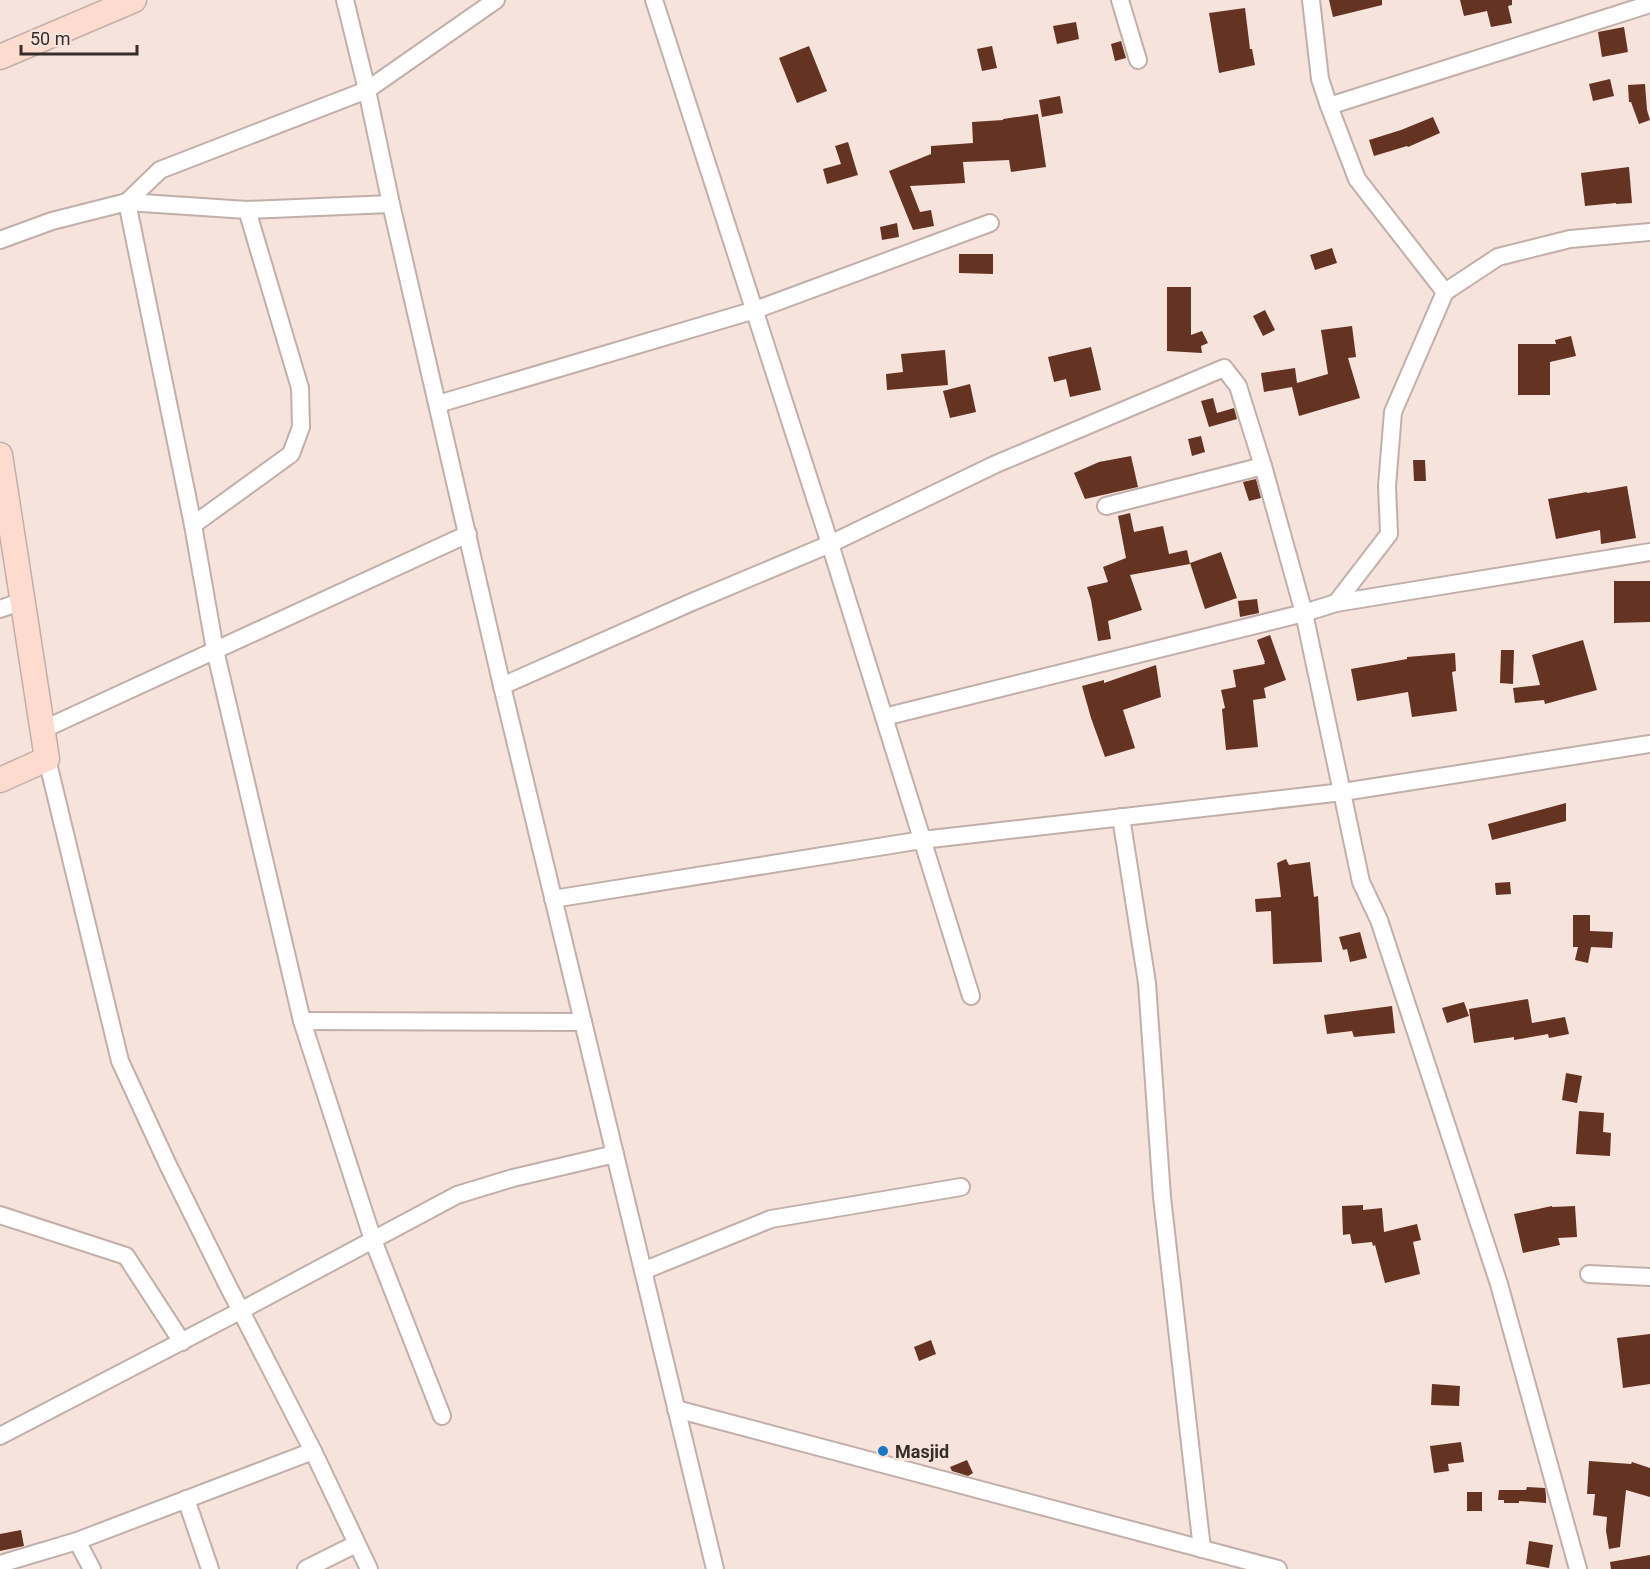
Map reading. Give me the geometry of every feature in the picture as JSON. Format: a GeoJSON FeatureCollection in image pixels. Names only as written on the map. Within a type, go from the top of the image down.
{"type":"FeatureCollection","features":[{"type":"Feature","properties":{"kind":"street"},"geometry":{"type":"LineString","coordinates":[[0,57],[134,0]]}},
{"type":"Feature","properties":{"kind":"street"},"geometry":{"type":"LineString","coordinates":[[345,0],[501,686],[715,1569]]}},
{"type":"Feature","properties":{"kind":"street"},"geometry":{"type":"LineString","coordinates":[[128,202],[160,170],[367,90],[496,0]]}},
{"type":"Feature","properties":{"kind":"street"},"geometry":{"type":"LineString","coordinates":[[654,0],[830,544],[971,996]]}},
{"type":"Feature","properties":{"kind":"street"},"geometry":{"type":"LineString","coordinates":[[1120,0],[1138,60]]}},
{"type":"Feature","properties":{"kind":"street"},"geometry":{"type":"LineString","coordinates":[[1311,0],[1320,79],[1357,179],[1445,292]]}},
{"type":"Feature","properties":{"kind":"street"},"geometry":{"type":"LineString","coordinates":[[1329,106],[1650,4]]}},
{"type":"Feature","properties":{"kind":"street"},"geometry":{"type":"LineString","coordinates":[[128,202],[194,525],[215,650],[302,1021],[374,1240],[442,1416]]}},
{"type":"Feature","properties":{"kind":"street"},"geometry":{"type":"LineString","coordinates":[[0,240],[52,221],[128,202],[247,210],[391,204]]}},
{"type":"Feature","properties":{"kind":"street"},"geometry":{"type":"LineString","coordinates":[[194,525],[291,454],[301,427],[300,388],[247,210]]}},
{"type":"Feature","properties":{"kind":"street"},"geometry":{"type":"LineString","coordinates":[[438,404],[755,310],[990,223]]}},
{"type":"Feature","properties":{"kind":"street"},"geometry":{"type":"LineString","coordinates":[[1336,603],[1389,534],[1387,486],[1393,412],[1445,292],[1498,257],[1570,239],[1650,232]]}},
{"type":"Feature","properties":{"kind":"street"},"geometry":{"type":"LineString","coordinates":[[501,686],[830,544],[996,464],[1224,368],[1238,386],[1304,613],[1361,882],[1379,920],[1498,1284],[1578,1569]]}},
{"type":"Feature","properties":{"kind":"street"},"geometry":{"type":"LineString","coordinates":[[0,455],[47,759],[120,1061],[168,1166],[240,1311],[313,1450],[369,1569]]}},
{"type":"Feature","properties":{"kind":"street"},"geometry":{"type":"LineString","coordinates":[[1106,506],[1263,466]]}},
{"type":"Feature","properties":{"kind":"street"},"geometry":{"type":"LineString","coordinates":[[42,730],[468,534]]}},
{"type":"Feature","properties":{"kind":"street"},"geometry":{"type":"LineString","coordinates":[[884,717],[1304,613],[1336,603],[1650,552]]}},
{"type":"Feature","properties":{"kind":"street"},"geometry":{"type":"LineString","coordinates":[[0,609],[23,601]]}},
{"type":"Feature","properties":{"kind":"street"},"geometry":{"type":"LineString","coordinates":[[553,899],[922,840],[1343,792],[1650,744]]}},
{"type":"Feature","properties":{"kind":"street"},"geometry":{"type":"LineString","coordinates":[[0,780],[47,759]]}},
{"type":"Feature","properties":{"kind":"street"},"geometry":{"type":"LineString","coordinates":[[1121,817],[1147,983],[1162,1197],[1202,1549]]}},
{"type":"Feature","properties":{"kind":"street"},"geometry":{"type":"LineString","coordinates":[[302,1021],[583,1022]]}},
{"type":"Feature","properties":{"kind":"street"},"geometry":{"type":"LineString","coordinates":[[0,1436],[457,1195],[513,1178],[615,1154]]}},
{"type":"Feature","properties":{"kind":"street"},"geometry":{"type":"LineString","coordinates":[[643,1271],[771,1219],[960,1186]]}},
{"type":"Feature","properties":{"kind":"street"},"geometry":{"type":"LineString","coordinates":[[0,1215],[126,1256],[182,1341]]}},
{"type":"Feature","properties":{"kind":"street"},"geometry":{"type":"LineString","coordinates":[[1588,1274],[1650,1277]]}},
{"type":"Feature","properties":{"kind":"street"},"geometry":{"type":"LineString","coordinates":[[676,1409],[1278,1569]]}},
{"type":"Feature","properties":{"kind":"street"},"geometry":{"type":"LineString","coordinates":[[0,1564],[77,1541],[313,1450]]}},
{"type":"Feature","properties":{"kind":"street"},"geometry":{"type":"LineString","coordinates":[[186,1499],[210,1569]]}},
{"type":"Feature","properties":{"kind":"street"},"geometry":{"type":"LineString","coordinates":[[77,1541],[92,1569]]}},
{"type":"Feature","properties":{"kind":"street"},"geometry":{"type":"LineString","coordinates":[[306,1569],[356,1544]]}},
{"type":"Feature","properties":{"kind":"building"},"geometry":{"type":"Polygon","coordinates":[[[1329,0],[1382,0],[1382,5],[1333,17],[1329,0]]]}},
{"type":"Feature","properties":{"kind":"building"},"geometry":{"type":"Polygon","coordinates":[[[1460,0],[1512,0],[1512,5],[1508,6],[1512,23],[1491,27],[1487,11],[1464,16],[1460,0]]]}},
{"type":"Feature","properties":{"kind":"building"},"geometry":{"type":"Polygon","coordinates":[[[1245,8],[1250,49],[1252,49],[1255,65],[1219,73],[1209,13],[1245,8]]]}},
{"type":"Feature","properties":{"kind":"building"},"geometry":{"type":"Polygon","coordinates":[[[1076,22],[1079,39],[1057,44],[1053,26],[1076,22]]]}},
{"type":"Feature","properties":{"kind":"building"},"geometry":{"type":"Polygon","coordinates":[[[1624,27],[1628,52],[1602,57],[1598,32],[1624,27]]]}},
{"type":"Feature","properties":{"kind":"building"},"geometry":{"type":"Polygon","coordinates":[[[1121,41],[1126,58],[1115,61],[1111,44],[1121,41]]]}},
{"type":"Feature","properties":{"kind":"building"},"geometry":{"type":"Polygon","coordinates":[[[809,46],[827,91],[797,103],[779,58],[809,46]]]}},
{"type":"Feature","properties":{"kind":"building"},"geometry":{"type":"Polygon","coordinates":[[[992,46],[997,68],[982,71],[977,49],[992,46]]]}},
{"type":"Feature","properties":{"kind":"building"},"geometry":{"type":"Polygon","coordinates":[[[1610,79],[1614,96],[1593,101],[1589,84],[1610,79]]]}},
{"type":"Feature","properties":{"kind":"building"},"geometry":{"type":"Polygon","coordinates":[[[1645,84],[1650,120],[1639,124],[1631,102],[1629,102],[1628,85],[1645,84]]]}},
{"type":"Feature","properties":{"kind":"building"},"geometry":{"type":"Polygon","coordinates":[[[1060,96],[1063,113],[1042,117],[1039,100],[1060,96]]]}},
{"type":"Feature","properties":{"kind":"building"},"geometry":{"type":"Polygon","coordinates":[[[1038,114],[1046,167],[1011,172],[1009,160],[963,162],[965,183],[910,186],[920,212],[931,210],[934,226],[913,230],[889,171],[931,154],[931,146],[973,143],[972,122],[1038,114]]]}},
{"type":"Feature","properties":{"kind":"building"},"geometry":{"type":"Polygon","coordinates":[[[1433,117],[1440,133],[1408,147],[1374,156],[1369,140],[1433,117]]]}},
{"type":"Feature","properties":{"kind":"building"},"geometry":{"type":"Polygon","coordinates":[[[848,142],[858,175],[827,184],[823,169],[841,164],[835,146],[848,142]]]}},
{"type":"Feature","properties":{"kind":"building"},"geometry":{"type":"Polygon","coordinates":[[[1629,167],[1632,203],[1585,206],[1581,173],[1629,167]]]}},
{"type":"Feature","properties":{"kind":"building"},"geometry":{"type":"Polygon","coordinates":[[[897,223],[899,237],[882,240],[880,227],[897,223]]]}},
{"type":"Feature","properties":{"kind":"building"},"geometry":{"type":"Polygon","coordinates":[[[1332,248],[1337,263],[1315,270],[1310,255],[1332,248]]]}},
{"type":"Feature","properties":{"kind":"building"},"geometry":{"type":"Polygon","coordinates":[[[959,254],[993,254],[993,274],[959,273],[959,254]]]}},
{"type":"Feature","properties":{"kind":"building"},"geometry":{"type":"Polygon","coordinates":[[[1167,287],[1191,287],[1191,335],[1202,331],[1208,343],[1201,346],[1202,353],[1167,351],[1167,287]]]}},
{"type":"Feature","properties":{"kind":"building"},"geometry":{"type":"Polygon","coordinates":[[[1265,310],[1275,330],[1263,336],[1253,316],[1265,310]]]}},
{"type":"Feature","properties":{"kind":"building"},"geometry":{"type":"Polygon","coordinates":[[[1352,326],[1356,357],[1348,358],[1360,398],[1299,416],[1292,387],[1264,392],[1261,373],[1295,368],[1297,383],[1328,374],[1321,330],[1352,326]]]}},
{"type":"Feature","properties":{"kind":"building"},"geometry":{"type":"Polygon","coordinates":[[[1571,336],[1576,356],[1550,362],[1550,395],[1518,395],[1518,344],[1556,344],[1555,340],[1571,336]]]}},
{"type":"Feature","properties":{"kind":"building"},"geometry":{"type":"Polygon","coordinates":[[[1091,347],[1101,390],[1070,397],[1066,379],[1054,382],[1048,357],[1091,347]]]}},
{"type":"Feature","properties":{"kind":"building"},"geometry":{"type":"Polygon","coordinates":[[[945,350],[948,385],[887,390],[886,374],[903,372],[901,354],[945,350]]]}},
{"type":"Feature","properties":{"kind":"building"},"geometry":{"type":"Polygon","coordinates":[[[970,384],[976,412],[950,418],[943,391],[970,384]]]}},
{"type":"Feature","properties":{"kind":"building"},"geometry":{"type":"Polygon","coordinates":[[[1213,398],[1217,413],[1234,408],[1237,419],[1209,427],[1201,401],[1213,398]]]}},
{"type":"Feature","properties":{"kind":"building"},"geometry":{"type":"Polygon","coordinates":[[[1201,436],[1205,452],[1192,456],[1188,439],[1201,436]]]}},
{"type":"Feature","properties":{"kind":"building"},"geometry":{"type":"Polygon","coordinates":[[[1131,456],[1138,487],[1085,499],[1074,473],[1099,462],[1131,456]]]}},
{"type":"Feature","properties":{"kind":"building"},"geometry":{"type":"Polygon","coordinates":[[[1413,460],[1425,460],[1426,481],[1414,481],[1413,460]]]}},
{"type":"Feature","properties":{"kind":"building"},"geometry":{"type":"Polygon","coordinates":[[[1256,479],[1261,498],[1249,501],[1243,482],[1256,479]]]}},
{"type":"Feature","properties":{"kind":"building"},"geometry":{"type":"Polygon","coordinates":[[[1627,486],[1636,538],[1601,544],[1600,530],[1556,539],[1548,499],[1627,486]]]}},
{"type":"Feature","properties":{"kind":"building"},"geometry":{"type":"Polygon","coordinates":[[[1130,513],[1134,532],[1163,526],[1169,554],[1187,550],[1190,564],[1130,575],[1142,610],[1108,621],[1111,639],[1098,641],[1087,587],[1108,582],[1103,567],[1126,558],[1118,516],[1130,513]]]}},
{"type":"Feature","properties":{"kind":"building"},"geometry":{"type":"Polygon","coordinates":[[[1221,552],[1237,598],[1205,609],[1190,563],[1221,552]]]}},
{"type":"Feature","properties":{"kind":"building"},"geometry":{"type":"Polygon","coordinates":[[[1614,581],[1650,581],[1650,622],[1614,623],[1614,581]]]}},
{"type":"Feature","properties":{"kind":"building"},"geometry":{"type":"Polygon","coordinates":[[[1257,599],[1259,613],[1240,617],[1238,601],[1257,599]]]}},
{"type":"Feature","properties":{"kind":"building"},"geometry":{"type":"Polygon","coordinates":[[[1270,635],[1286,680],[1264,688],[1266,698],[1253,700],[1258,747],[1226,750],[1222,709],[1225,708],[1221,690],[1236,687],[1233,670],[1265,664],[1257,640],[1270,635]]]}},
{"type":"Feature","properties":{"kind":"building"},"geometry":{"type":"Polygon","coordinates":[[[1583,640],[1597,690],[1545,704],[1544,700],[1515,703],[1513,688],[1540,685],[1532,655],[1583,640]]]}},
{"type":"Feature","properties":{"kind":"building"},"geometry":{"type":"Polygon","coordinates":[[[1501,650],[1514,650],[1513,684],[1500,683],[1501,650]]]}},
{"type":"Feature","properties":{"kind":"building"},"geometry":{"type":"Polygon","coordinates":[[[1455,653],[1456,671],[1452,672],[1457,711],[1412,717],[1408,692],[1357,701],[1351,669],[1407,659],[1407,657],[1455,653]]]}},
{"type":"Feature","properties":{"kind":"building"},"geometry":{"type":"Polygon","coordinates":[[[1156,665],[1161,697],[1123,710],[1135,748],[1105,757],[1082,686],[1104,680],[1104,683],[1156,665]]]}},
{"type":"Feature","properties":{"kind":"building"},"geometry":{"type":"Polygon","coordinates":[[[1566,803],[1566,821],[1492,840],[1488,824],[1566,803]]]}},
{"type":"Feature","properties":{"kind":"building"},"geometry":{"type":"Polygon","coordinates":[[[1286,859],[1289,865],[1310,862],[1314,897],[1318,896],[1322,962],[1273,964],[1271,911],[1256,912],[1255,899],[1281,897],[1277,863],[1286,859]]]}},
{"type":"Feature","properties":{"kind":"building"},"geometry":{"type":"Polygon","coordinates":[[[1510,882],[1511,894],[1496,895],[1495,883],[1510,882]]]}},
{"type":"Feature","properties":{"kind":"building"},"geometry":{"type":"Polygon","coordinates":[[[1573,915],[1590,915],[1590,931],[1613,932],[1612,948],[1591,947],[1588,963],[1575,960],[1578,947],[1573,947],[1573,915]]]}},
{"type":"Feature","properties":{"kind":"building"},"geometry":{"type":"Polygon","coordinates":[[[1360,932],[1367,958],[1350,962],[1347,949],[1343,950],[1339,937],[1360,932]]]}},
{"type":"Feature","properties":{"kind":"building"},"geometry":{"type":"Polygon","coordinates":[[[1528,999],[1532,1023],[1565,1017],[1569,1034],[1549,1038],[1548,1034],[1514,1040],[1514,1037],[1474,1043],[1469,1009],[1528,999]]]}},
{"type":"Feature","properties":{"kind":"building"},"geometry":{"type":"Polygon","coordinates":[[[1464,1002],[1469,1016],[1447,1023],[1442,1008],[1464,1002]]]}},
{"type":"Feature","properties":{"kind":"building"},"geometry":{"type":"Polygon","coordinates":[[[1392,1006],[1395,1033],[1354,1037],[1352,1031],[1327,1034],[1324,1015],[1392,1006]]]}},
{"type":"Feature","properties":{"kind":"building"},"geometry":{"type":"Polygon","coordinates":[[[1566,1073],[1582,1076],[1577,1103],[1562,1100],[1566,1073]]]}},
{"type":"Feature","properties":{"kind":"building"},"geometry":{"type":"Polygon","coordinates":[[[1579,1111],[1604,1113],[1603,1132],[1611,1133],[1610,1156],[1576,1154],[1579,1111]]]}},
{"type":"Feature","properties":{"kind":"building"},"geometry":{"type":"Polygon","coordinates":[[[1363,1205],[1363,1210],[1382,1208],[1384,1232],[1417,1224],[1421,1240],[1413,1242],[1420,1274],[1385,1283],[1375,1245],[1373,1246],[1372,1242],[1352,1244],[1350,1234],[1343,1235],[1342,1206],[1363,1205]]]}},
{"type":"Feature","properties":{"kind":"building"},"geometry":{"type":"Polygon","coordinates":[[[1552,1206],[1575,1206],[1577,1237],[1558,1238],[1560,1245],[1523,1253],[1514,1214],[1552,1206]]]}},
{"type":"Feature","properties":{"kind":"building"},"geometry":{"type":"Polygon","coordinates":[[[1650,1334],[1650,1384],[1623,1388],[1617,1338],[1650,1334]]]}},
{"type":"Feature","properties":{"kind":"building"},"geometry":{"type":"Polygon","coordinates":[[[931,1340],[936,1354],[919,1361],[914,1347],[931,1340]]]}},
{"type":"Feature","properties":{"kind":"building"},"geometry":{"type":"Polygon","coordinates":[[[1432,1384],[1460,1386],[1459,1406],[1431,1405],[1432,1384]]]}},
{"type":"Feature","properties":{"kind":"building"},"geometry":{"type":"Polygon","coordinates":[[[1461,1442],[1464,1462],[1448,1464],[1449,1471],[1434,1473],[1430,1446],[1461,1442]]]}},
{"type":"Feature","properties":{"kind":"building"},"geometry":{"type":"Polygon","coordinates":[[[967,1460],[973,1473],[968,1476],[952,1471],[950,1467],[967,1460]]]}},
{"type":"Feature","properties":{"kind":"building"},"geometry":{"type":"Polygon","coordinates":[[[1589,1461],[1631,1464],[1632,1462],[1650,1468],[1650,1497],[1626,1490],[1620,1547],[1609,1549],[1606,1531],[1607,1517],[1593,1515],[1595,1494],[1587,1494],[1589,1461]]]}},
{"type":"Feature","properties":{"kind":"building"},"geometry":{"type":"Polygon","coordinates":[[[1527,1487],[1545,1488],[1546,1503],[1519,1501],[1519,1503],[1504,1503],[1504,1500],[1498,1500],[1499,1490],[1526,1490],[1527,1487]]]}},
{"type":"Feature","properties":{"kind":"building"},"geometry":{"type":"Polygon","coordinates":[[[1467,1492],[1482,1492],[1482,1511],[1467,1511],[1467,1492]]]}},
{"type":"Feature","properties":{"kind":"building"},"geometry":{"type":"Polygon","coordinates":[[[21,1530],[24,1546],[0,1551],[0,1534],[21,1530]]]}},
{"type":"Feature","properties":{"kind":"building"},"geometry":{"type":"Polygon","coordinates":[[[1529,1541],[1553,1545],[1549,1568],[1526,1564],[1529,1541]]]}},
{"type":"Feature","properties":{"kind":"building"},"geometry":{"type":"Polygon","coordinates":[[[1650,1555],[1650,1569],[1611,1569],[1610,1562],[1650,1555]]]}},
{"type":"Feature","properties":{"kind":"place","name":"Masjid"},"geometry":{"type":"Point","coordinates":[883,1451]}}]}
